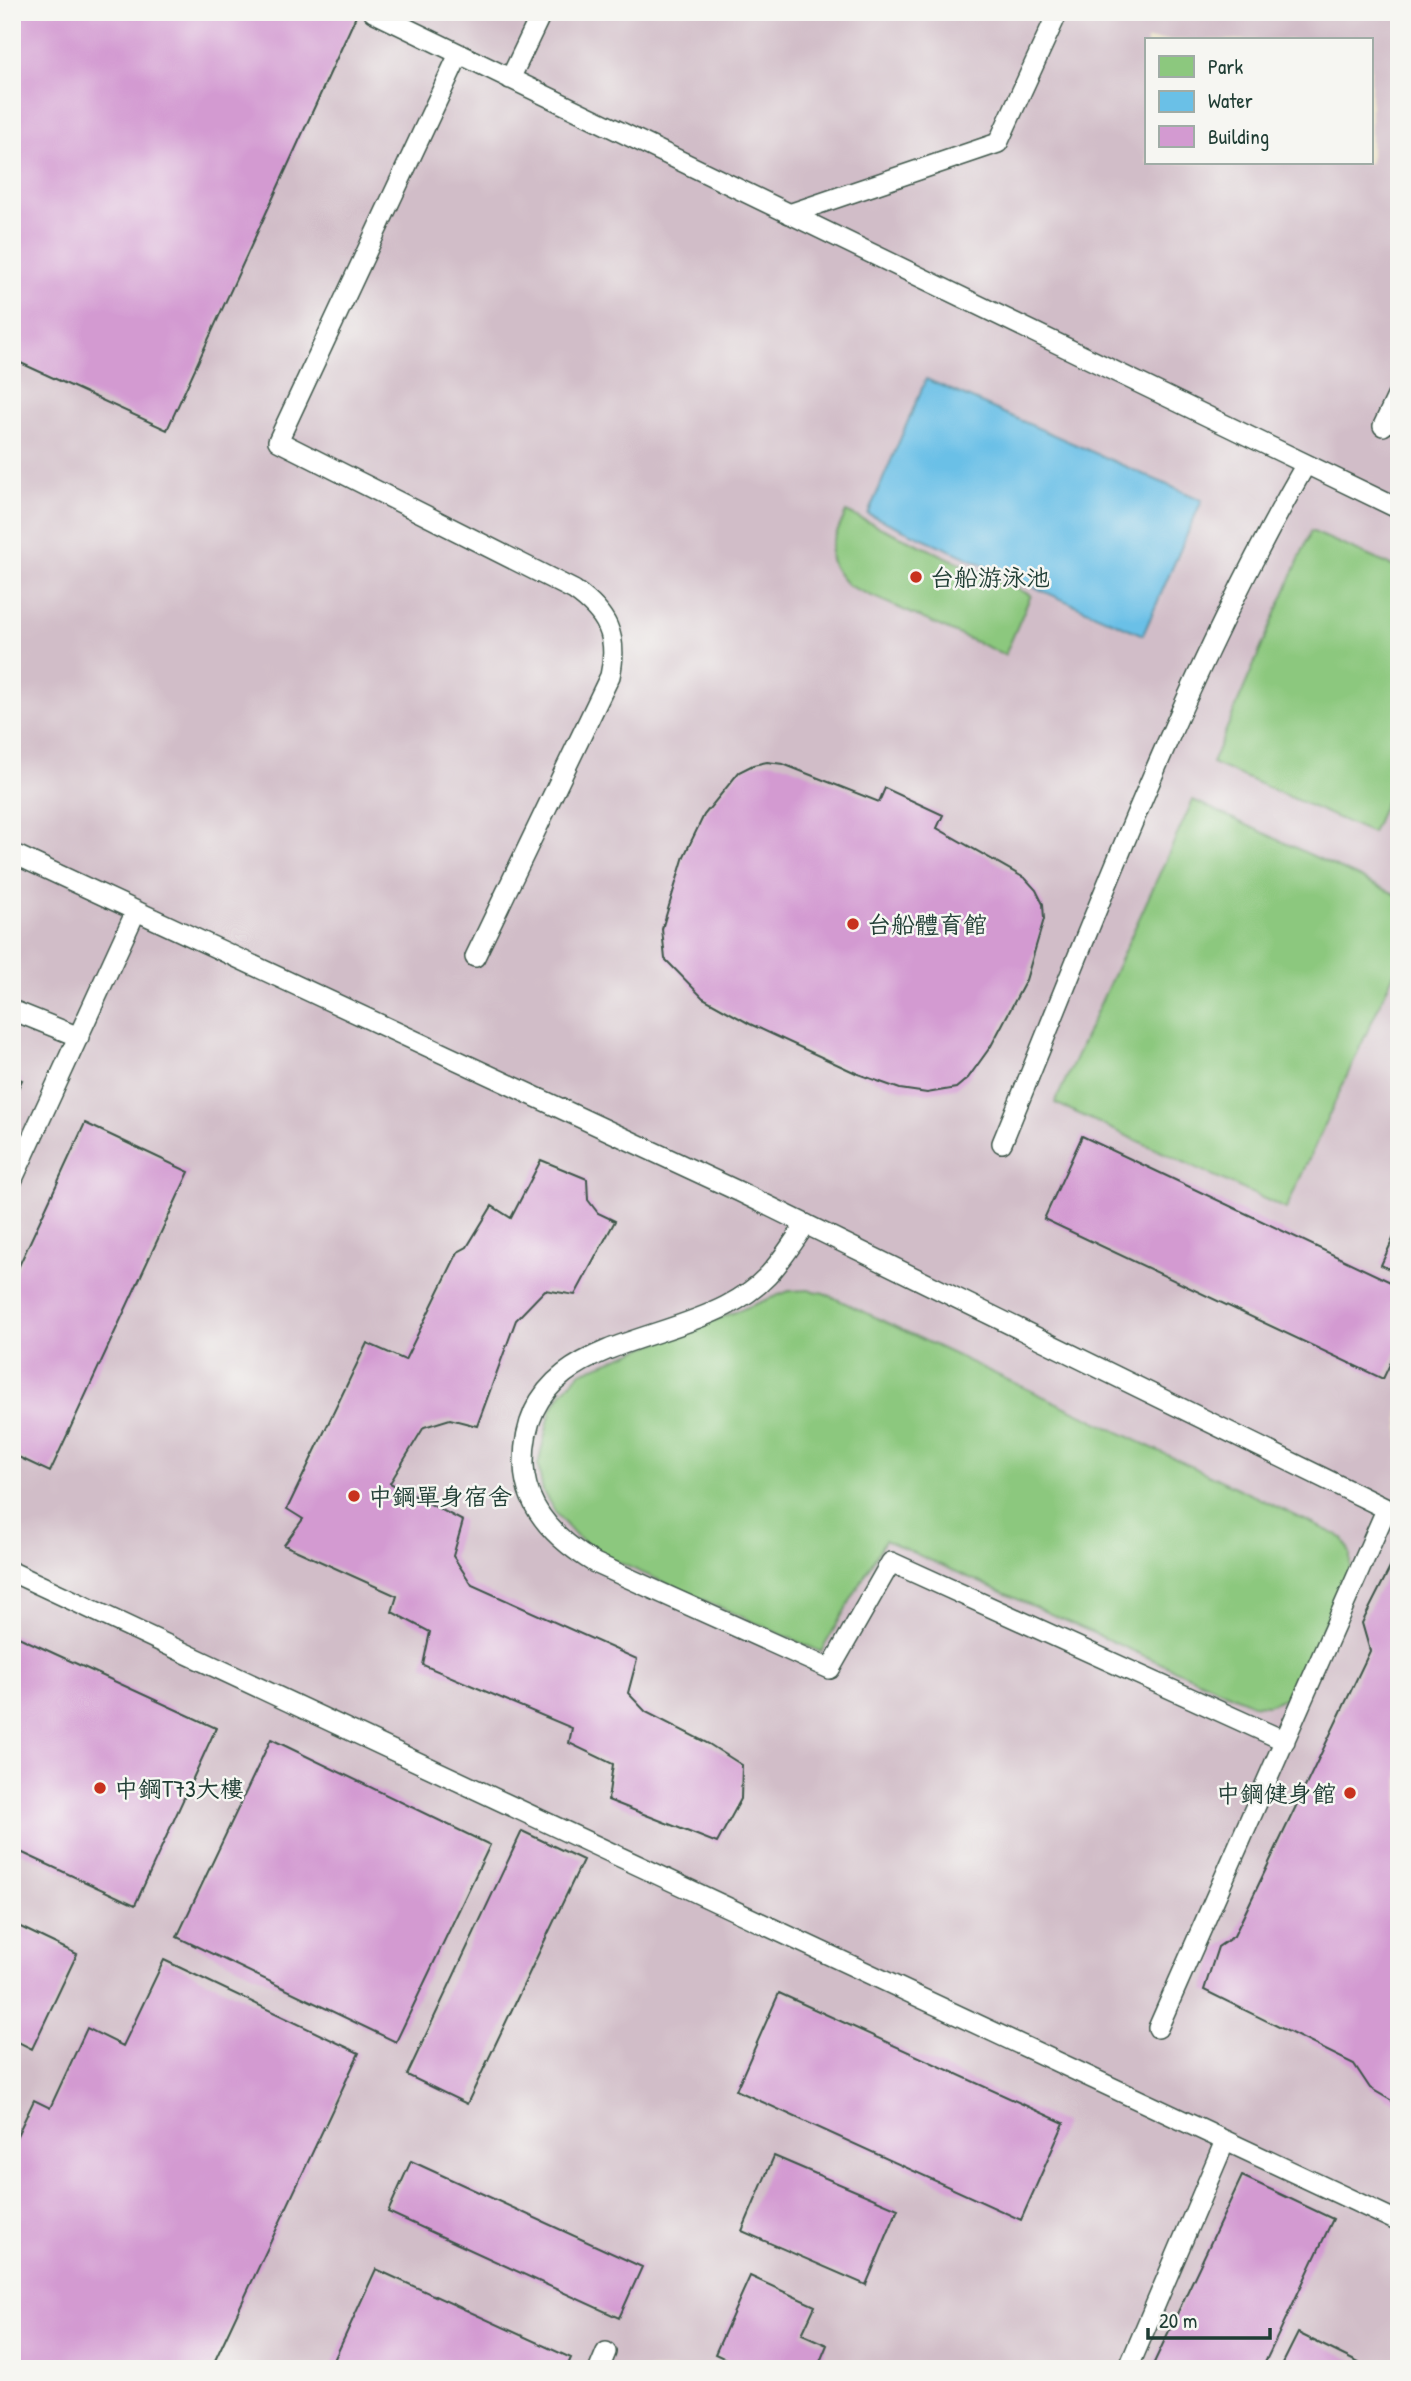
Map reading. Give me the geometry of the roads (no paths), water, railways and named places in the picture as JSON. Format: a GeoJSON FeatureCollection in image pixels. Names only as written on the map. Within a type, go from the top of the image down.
{"type":"FeatureCollection","features":[{"type":"Feature","properties":{"kind":"lane"},"geometry":{"type":"LineString","coordinates":[[373,12],[1399,509]]}},
{"type":"Feature","properties":{"kind":"lane"},"geometry":{"type":"LineString","coordinates":[[510,79],[542,12]]}},
{"type":"Feature","properties":{"kind":"lane"},"geometry":{"type":"LineString","coordinates":[[789,214],[998,143],[1058,12]]}},
{"type":"Feature","properties":{"kind":"lane"},"geometry":{"type":"LineString","coordinates":[[459,54],[278,441],[574,590],[596,605],[609,629],[615,653],[610,676],[475,957]]}},
{"type":"Feature","properties":{"kind":"lane"},"geometry":{"type":"LineString","coordinates":[[1383,426],[1399,392]]}},
{"type":"Feature","properties":{"kind":"lane"},"geometry":{"type":"LineString","coordinates":[[1002,1143],[1170,737],[1274,520],[1306,464]]}},
{"type":"Feature","properties":{"kind":"lane"},"geometry":{"type":"LineString","coordinates":[[12,853],[806,1224],[1393,1513],[1285,1741],[1158,2028]]}},
{"type":"Feature","properties":{"kind":"lane"},"geometry":{"type":"LineString","coordinates":[[12,1181],[136,911]]}},
{"type":"Feature","properties":{"kind":"lane"},"geometry":{"type":"LineString","coordinates":[[12,1010],[79,1037]]}},
{"type":"Feature","properties":{"kind":"lane"},"geometry":{"type":"LineString","coordinates":[[806,1224],[766,1281],[726,1307],[583,1360],[555,1379],[535,1405],[524,1441],[525,1482],[538,1513],[566,1546],[595,1563],[830,1669],[891,1562],[1285,1741]]}},
{"type":"Feature","properties":{"kind":"lane"},"geometry":{"type":"LineString","coordinates":[[12,1572],[1399,2222]]}},
{"type":"Feature","properties":{"kind":"lane"},"geometry":{"type":"LineString","coordinates":[[1128,2369],[1225,2141]]}},
{"type":"Feature","properties":{"kind":"water"},"geometry":{"type":"Polygon","coordinates":[[[926,379],[1202,500],[1143,635],[868,514],[926,379]]]}},
{"type":"Feature","properties":{"kind":"place","name":"台船游泳池"},"geometry":{"type":"Point","coordinates":[916,577]}},
{"type":"Feature","properties":{"kind":"place","name":"台船體育館"},"geometry":{"type":"Point","coordinates":[853,924]}},
{"type":"Feature","properties":{"kind":"place","name":"中鋼單身宿舍"},"geometry":{"type":"Point","coordinates":[354,1496]}},
{"type":"Feature","properties":{"kind":"place","name":"中鋼T73大樓"},"geometry":{"type":"Point","coordinates":[100,1788]}},
{"type":"Feature","properties":{"kind":"place","name":"中鋼健身館"},"geometry":{"type":"Point","coordinates":[1350,1793]}}]}
